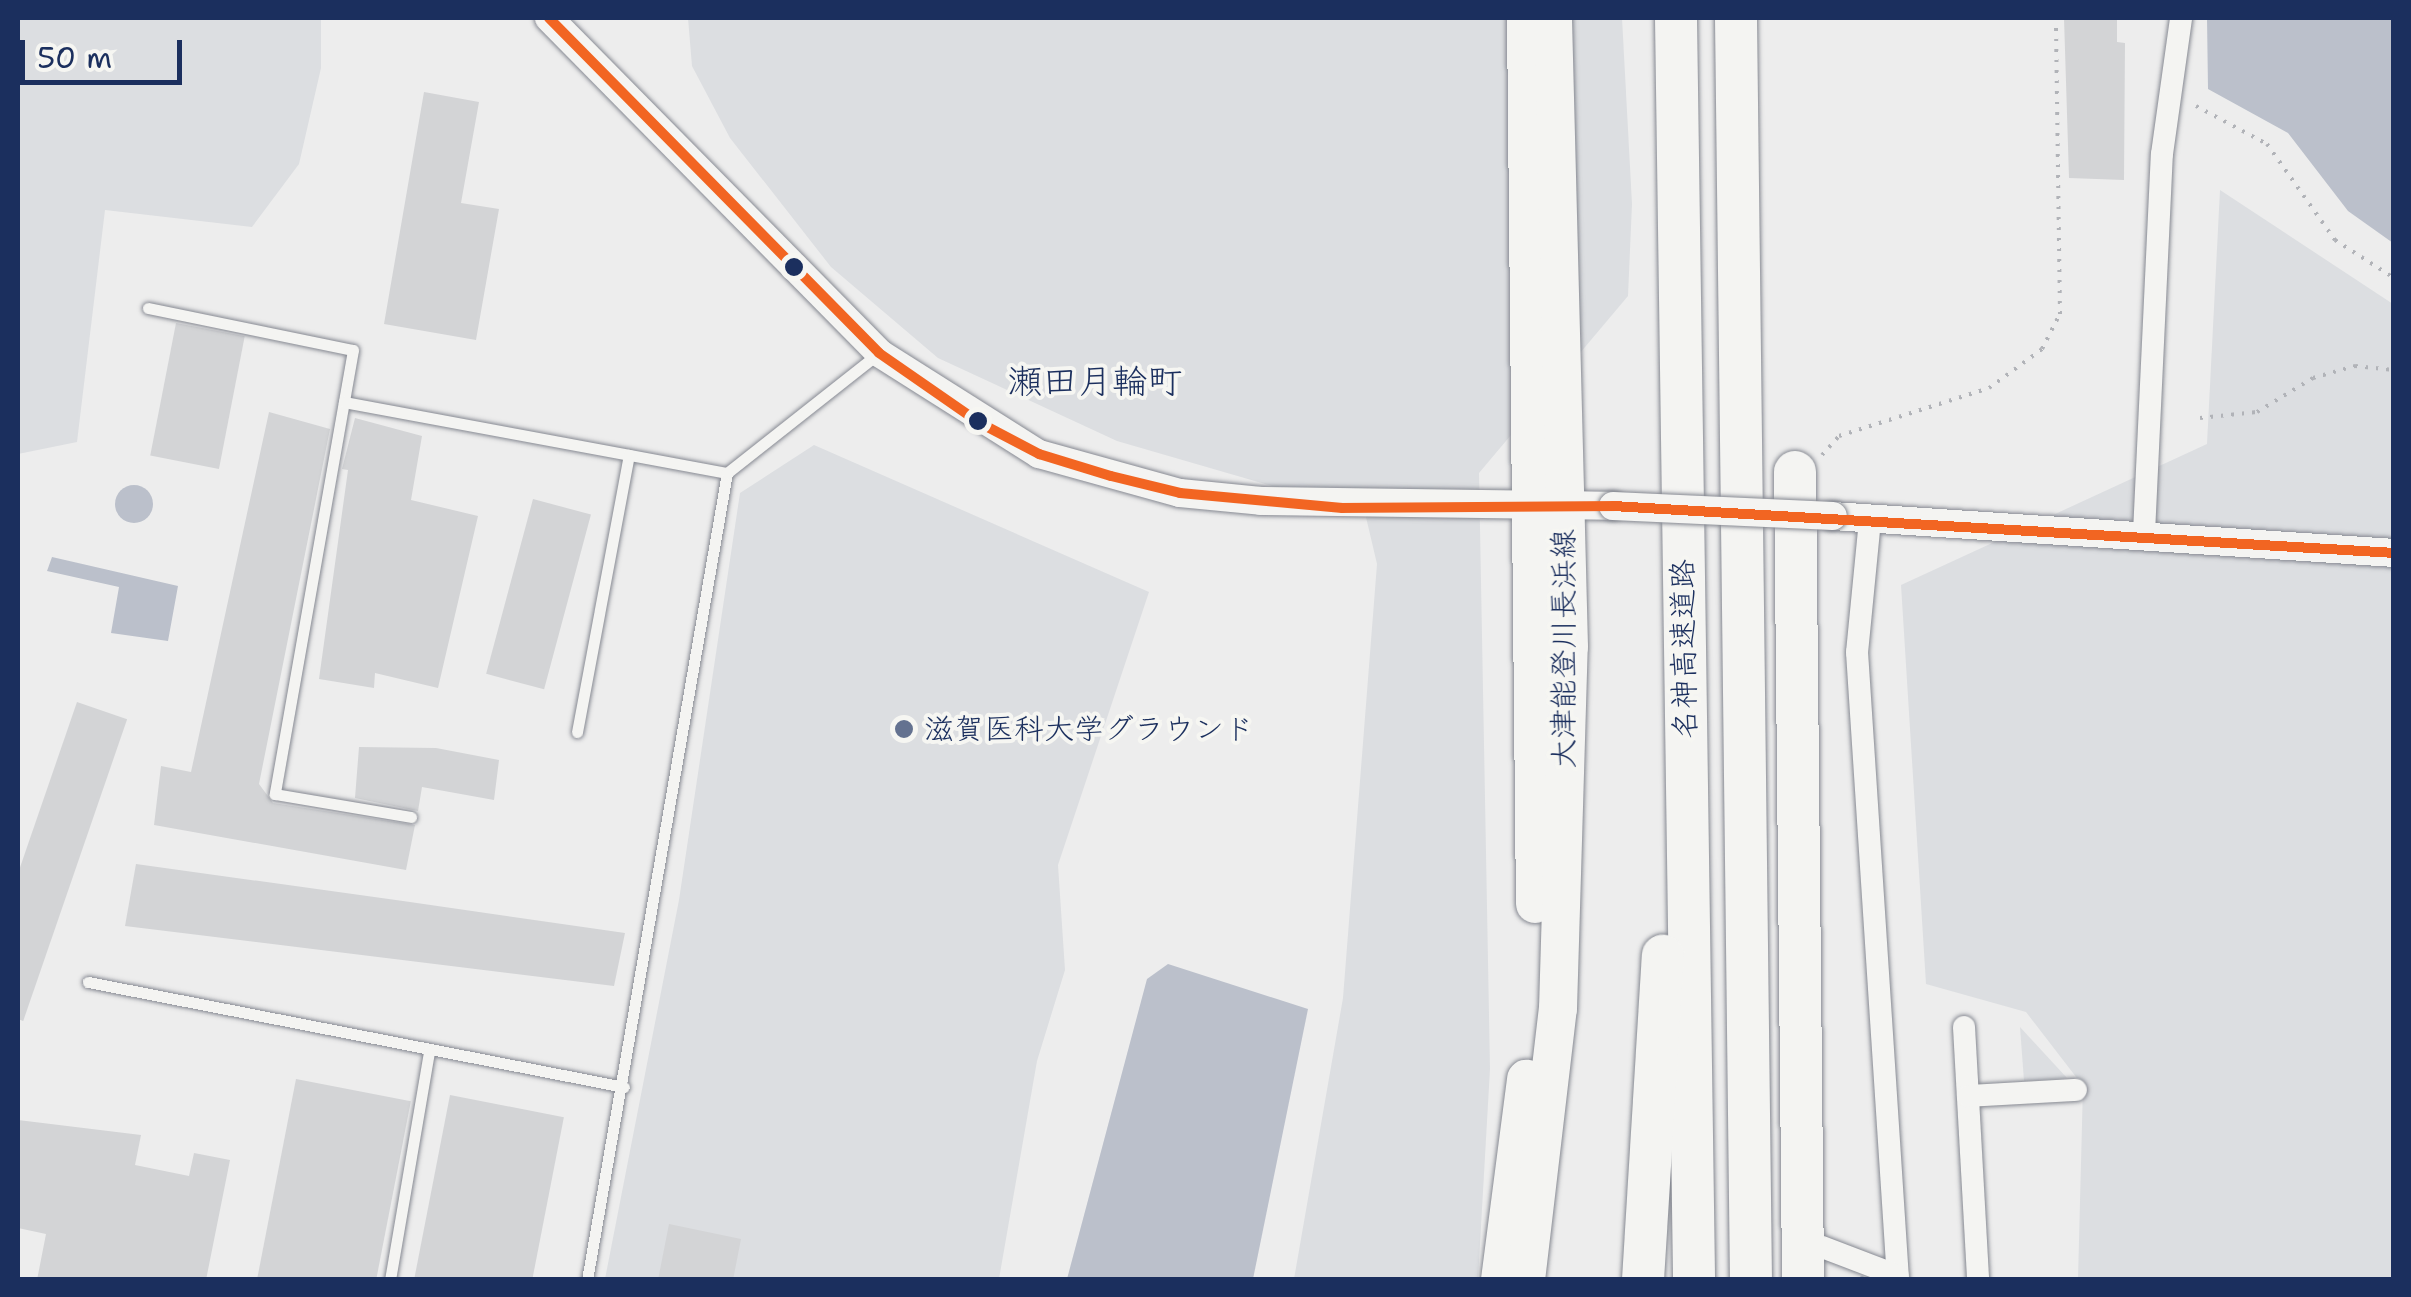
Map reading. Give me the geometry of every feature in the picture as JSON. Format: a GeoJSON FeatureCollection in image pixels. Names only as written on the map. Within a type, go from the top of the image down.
{"type":"FeatureCollection","features":[{"type":"Feature","properties":{"kind":"highway","name":"名神高速道路"},"geometry":{"type":"LineString","coordinates":[[1676,18],[1694,1280]]}},
{"type":"Feature","properties":{"kind":"highway","name":"名神高速道路"},"geometry":{"type":"LineString","coordinates":[[1736,18],[1752,1280]]}},
{"type":"Feature","properties":{"kind":"highway"},"geometry":{"type":"LineString","coordinates":[[1804,470],[1812,1263]]}},
{"type":"Feature","properties":{"kind":"highway"},"geometry":{"type":"LineString","coordinates":[[1643,1280],[1684,661]]}},
{"type":"Feature","properties":{"kind":"main road","name":"大津能登川長浜線"},"geometry":{"type":"LineString","coordinates":[[1526,18],[1550,506],[1570,647],[1558,1009],[1526,1280]]}},
{"type":"Feature","properties":{"kind":"main road","name":"大津能登川長浜線"},"geometry":{"type":"LineString","coordinates":[[1500,1280],[1534,968],[1550,506],[1553,18]]}},
{"type":"Feature","properties":{"kind":"street"},"geometry":{"type":"LineString","coordinates":[[549,18],[879,353],[1039,454],[1180,493],[1342,508],[1613,506],[2144,533],[2394,553]]}},
{"type":"Feature","properties":{"kind":"street"},"geometry":{"type":"LineString","coordinates":[[2144,533],[2162,154],[2181,18]]}},
{"type":"Feature","properties":{"kind":"street"},"geometry":{"type":"LineString","coordinates":[[1812,1263],[1898,1278],[1857,652],[1870,520]]}},
{"type":"Feature","properties":{"kind":"street"},"geometry":{"type":"LineString","coordinates":[[1964,1027],[1978,1280]]}},
{"type":"Feature","properties":{"kind":"street"},"geometry":{"type":"LineString","coordinates":[[1968,1096],[2076,1090]]}},
{"type":"Feature","properties":{"kind":"lane"},"geometry":{"type":"LineString","coordinates":[[148,308],[353,350],[275,794],[412,816]]}},
{"type":"Feature","properties":{"kind":"lane"},"geometry":{"type":"LineString","coordinates":[[587,1280],[624,1087],[727,473],[879,353]]}},
{"type":"Feature","properties":{"kind":"lane"},"geometry":{"type":"LineString","coordinates":[[344,402],[727,473]]}},
{"type":"Feature","properties":{"kind":"lane"},"geometry":{"type":"LineString","coordinates":[[577,732],[629,455]]}},
{"type":"Feature","properties":{"kind":"lane"},"geometry":{"type":"LineString","coordinates":[[88,982],[624,1087]]}},
{"type":"Feature","properties":{"kind":"lane"},"geometry":{"type":"LineString","coordinates":[[390,1280],[428,1051]]}},
{"type":"Feature","properties":{"kind":"path"},"geometry":{"type":"LineString","coordinates":[[1804,470],[1839,436],[1989,388],[2042,348],[2060,314],[2056,18]]}},
{"type":"Feature","properties":{"kind":"path"},"geometry":{"type":"LineString","coordinates":[[2196,106],[2267,144],[2335,240],[2394,278]]}},
{"type":"Feature","properties":{"kind":"path"},"geometry":{"type":"LineString","coordinates":[[2200,418],[2257,412],[2312,378],[2355,366],[2394,370]]}},
{"type":"Feature","properties":{"kind":"shaded area"},"geometry":{"type":"Polygon","coordinates":[[[18,18],[321,18],[321,68],[299,164],[252,227],[105,210],[77,442],[18,454],[18,18]]]}},
{"type":"Feature","properties":{"kind":"shaded area"},"geometry":{"type":"Polygon","coordinates":[[[688,18],[1622,18],[1632,204],[1628,296],[1479,473],[1490,1069],[1478,1279],[1294,1279],[1343,998],[1377,564],[1365,513],[1117,441],[938,358],[831,267],[730,138],[692,66],[688,18]]]}},
{"type":"Feature","properties":{"kind":"shaded area"},"geometry":{"type":"Polygon","coordinates":[[[2207,18],[2393,18],[2393,243],[2348,211],[2288,133],[2208,89],[2207,18]]]}},
{"type":"Feature","properties":{"kind":"shaded area"},"geometry":{"type":"Polygon","coordinates":[[[2220,190],[2393,304],[2393,1279],[2078,1279],[2083,1086],[2026,1012],[1926,984],[1901,585],[2207,444],[2220,190]]]}},
{"type":"Feature","properties":{"kind":"shaded area","name":"滋賀医科大学グラウンド"},"geometry":{"type":"Polygon","coordinates":[[[814,445],[1149,592],[1058,865],[1065,970],[1037,1061],[999,1279],[605,1279],[679,900],[740,493],[814,445]]]}},
{"type":"Feature","properties":{"kind":"shaded area"},"geometry":{"type":"Polygon","coordinates":[[[134,485],[147,491],[153,504],[147,517],[134,523],[121,517],[115,504],[121,491],[134,485]]]}},
{"type":"Feature","properties":{"kind":"shaded area"},"geometry":{"type":"Polygon","coordinates":[[[52,557],[178,586],[168,641],[111,633],[119,587],[47,571],[52,557]]]}},
{"type":"Feature","properties":{"kind":"shaded area"},"geometry":{"type":"Polygon","coordinates":[[[1168,964],[1308,1009],[1253,1279],[1067,1279],[1147,979],[1168,964]]]}},
{"type":"Feature","properties":{"kind":"shaded area"},"geometry":{"type":"Polygon","coordinates":[[[2020,1027],[2067,1078],[2024,1081],[2020,1027]]]}},
{"type":"Feature","properties":{"kind":"building"},"geometry":{"type":"Polygon","coordinates":[[[2064,18],[2117,18],[2117,42],[2125,43],[2124,180],[2069,178],[2064,18]]]}},
{"type":"Feature","properties":{"kind":"building"},"geometry":{"type":"Polygon","coordinates":[[[424,92],[479,102],[461,203],[499,209],[476,340],[384,324],[424,92]]]}},
{"type":"Feature","properties":{"kind":"building"},"geometry":{"type":"Polygon","coordinates":[[[176,323],[245,336],[219,469],[150,456],[176,323]]]}},
{"type":"Feature","properties":{"kind":"building"},"geometry":{"type":"Polygon","coordinates":[[[269,412],[330,429],[259,784],[273,803],[415,825],[406,870],[154,825],[161,766],[191,772],[269,412]]]}},
{"type":"Feature","properties":{"kind":"building"},"geometry":{"type":"Polygon","coordinates":[[[355,418],[422,436],[411,500],[478,516],[438,688],[375,673],[374,688],[319,679],[348,470],[342,469],[355,418]]]}},
{"type":"Feature","properties":{"kind":"building"},"geometry":{"type":"Polygon","coordinates":[[[533,499],[591,515],[544,689],[486,674],[533,499]]]}},
{"type":"Feature","properties":{"kind":"building"},"geometry":{"type":"Polygon","coordinates":[[[77,702],[127,719],[23,1021],[18,1019],[18,873],[77,702]]]}},
{"type":"Feature","properties":{"kind":"building"},"geometry":{"type":"Polygon","coordinates":[[[359,747],[436,748],[499,760],[494,800],[422,787],[418,811],[355,798],[359,747]]]}},
{"type":"Feature","properties":{"kind":"building"},"geometry":{"type":"Polygon","coordinates":[[[136,864],[625,933],[614,986],[125,926],[136,864]]]}},
{"type":"Feature","properties":{"kind":"building"},"geometry":{"type":"Polygon","coordinates":[[[296,1079],[411,1101],[376,1280],[257,1280],[296,1079]]]}},
{"type":"Feature","properties":{"kind":"building"},"geometry":{"type":"Polygon","coordinates":[[[450,1095],[564,1117],[532,1280],[414,1280],[450,1095]]]}},
{"type":"Feature","properties":{"kind":"building"},"geometry":{"type":"Polygon","coordinates":[[[18,1120],[141,1135],[135,1165],[189,1176],[194,1153],[230,1160],[206,1280],[37,1280],[46,1234],[18,1228],[18,1120]]]}},
{"type":"Feature","properties":{"kind":"building"},"geometry":{"type":"Polygon","coordinates":[[[669,1224],[741,1239],[733,1280],[658,1280],[669,1224]]]}},
{"type":"Feature","properties":{"kind":"transit line"},"geometry":{"type":"LineString","coordinates":[[549,18],[879,353],[980,423],[1039,454],[1111,476],[1180,493],[1342,508],[1613,506],[2394,553]]}},
{"type":"Feature","properties":{"kind":"place","name":"滋賀医科大学グラウンド"},"geometry":{"type":"Point","coordinates":[904,729]}},
{"type":"Feature","properties":{"kind":"district","name":"瀬田月輪町"},"geometry":{"type":"Point","coordinates":[1095,381]}}]}
